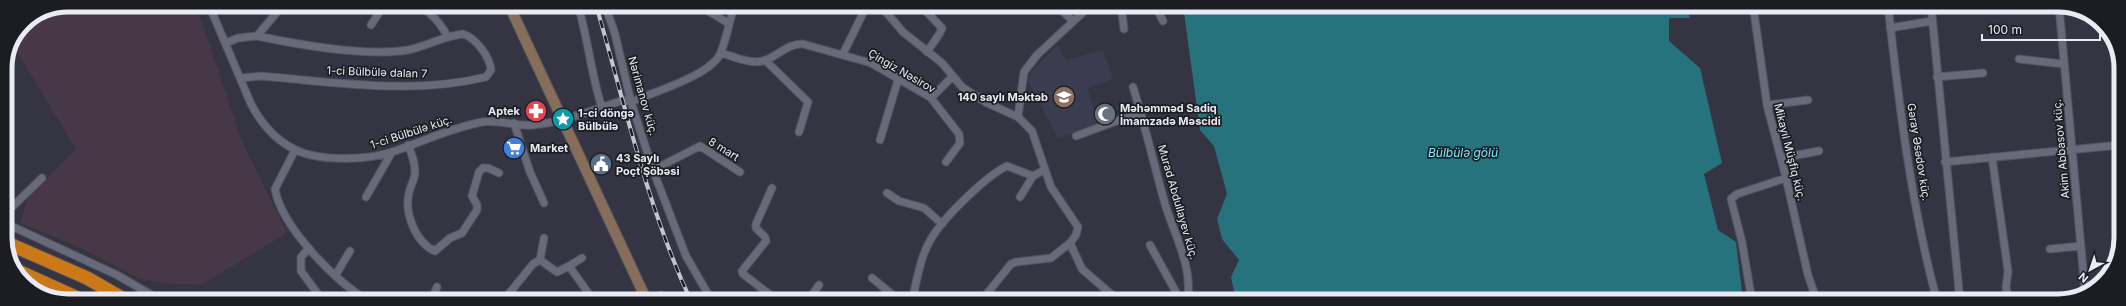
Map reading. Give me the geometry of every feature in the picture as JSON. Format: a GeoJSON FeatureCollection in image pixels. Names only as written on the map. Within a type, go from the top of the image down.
{"type":"FeatureCollection","features":[{"type":"Feature","properties":{"kind":"highway"},"geometry":{"type":"LineString","coordinates":[[13,245],[87,278],[116,294]]}},
{"type":"Feature","properties":{"kind":"highway"},"geometry":{"type":"LineString","coordinates":[[27,275],[69,294]]}},
{"type":"Feature","properties":{"kind":"main road"},"geometry":{"type":"LineString","coordinates":[[512,12],[644,294]]}},
{"type":"Feature","properties":{"kind":"street","name":"1-ci Bülbülə küç."},"geometry":{"type":"LineString","coordinates":[[212,12],[251,104],[260,120],[271,133],[295,150],[342,158],[373,156],[392,152],[437,134],[483,122],[503,121],[531,125],[563,119],[602,108],[623,100],[632,102],[704,70],[721,53]]}},
{"type":"Feature","properties":{"kind":"street"},"geometry":{"type":"LineString","coordinates":[[257,36],[277,12]]}},
{"type":"Feature","properties":{"kind":"street"},"geometry":{"type":"LineString","coordinates":[[371,25],[379,12]]}},
{"type":"Feature","properties":{"kind":"street"},"geometry":{"type":"LineString","coordinates":[[430,12],[439,22],[448,37]]}},
{"type":"Feature","properties":{"kind":"street"},"geometry":{"type":"LineString","coordinates":[[580,12],[587,37],[595,87],[602,108]]}},
{"type":"Feature","properties":{"kind":"street","name":"Nərimanov küç."},"geometry":{"type":"LineString","coordinates":[[607,12],[615,34],[632,102],[654,170],[686,256],[708,294]]}},
{"type":"Feature","properties":{"kind":"street"},"geometry":{"type":"LineString","coordinates":[[710,12],[728,23]]}},
{"type":"Feature","properties":{"kind":"street"},"geometry":{"type":"LineString","coordinates":[[721,53],[728,23],[732,12]]}},
{"type":"Feature","properties":{"kind":"street"},"geometry":{"type":"LineString","coordinates":[[843,54],[864,12]]}},
{"type":"Feature","properties":{"kind":"street"},"geometry":{"type":"LineString","coordinates":[[886,12],[903,32],[945,66],[962,87],[977,97],[1018,117],[1032,131],[1051,187],[1078,227],[1076,235],[1070,242],[1051,258],[1016,262],[1011,264],[987,294]]}},
{"type":"Feature","properties":{"kind":"street"},"geometry":{"type":"LineString","coordinates":[[927,12],[942,28],[927,52]]}},
{"type":"Feature","properties":{"kind":"street"},"geometry":{"type":"LineString","coordinates":[[1064,12],[1074,21]]}},
{"type":"Feature","properties":{"kind":"street"},"geometry":{"type":"LineString","coordinates":[[1018,117],[1024,72],[1036,55],[1084,12]]}},
{"type":"Feature","properties":{"kind":"street"},"geometry":{"type":"LineString","coordinates":[[1122,12],[1124,29]]}},
{"type":"Feature","properties":{"kind":"street"},"geometry":{"type":"LineString","coordinates":[[1158,12],[1163,22]]}},
{"type":"Feature","properties":{"kind":"street","name":"Mikayıl Müşfiq küç."},"geometry":{"type":"LineString","coordinates":[[1755,12],[1767,105],[1786,178],[1808,276],[1814,294]]}},
{"type":"Feature","properties":{"kind":"street","name":"Gəray Əsədov küç."},"geometry":{"type":"LineString","coordinates":[[1889,12],[1907,155],[1923,240],[1935,294]]}},
{"type":"Feature","properties":{"kind":"street"},"geometry":{"type":"LineString","coordinates":[[1931,12],[1945,162],[1959,294]]}},
{"type":"Feature","properties":{"kind":"street","name":"Akim Abbasov küç."},"geometry":{"type":"LineString","coordinates":[[2059,12],[2085,287]]}},
{"type":"Feature","properties":{"kind":"street"},"geometry":{"type":"LineString","coordinates":[[1890,28],[1932,21]]}},
{"type":"Feature","properties":{"kind":"street","name":"1-ci Bülbülə dalan 7"},"geometry":{"type":"LineString","coordinates":[[226,42],[238,38],[257,36],[366,52],[384,52],[414,48],[448,37],[463,34],[470,36],[485,54],[490,66],[490,74],[476,80],[426,85],[392,86],[261,76],[240,78]]}},
{"type":"Feature","properties":{"kind":"street","name":"Çingiz Nəsirov"},"geometry":{"type":"LineString","coordinates":[[721,53],[748,62],[765,60],[798,44],[843,54],[871,63],[931,98],[959,134],[960,143],[946,162]]}},
{"type":"Feature","properties":{"kind":"street"},"geometry":{"type":"LineString","coordinates":[[2019,59],[2063,64]]}},
{"type":"Feature","properties":{"kind":"street"},"geometry":{"type":"LineString","coordinates":[[765,60],[808,102],[798,132]]}},
{"type":"Feature","properties":{"kind":"street"},"geometry":{"type":"LineString","coordinates":[[1937,77],[1983,73]]}},
{"type":"Feature","properties":{"kind":"street"},"geometry":{"type":"LineString","coordinates":[[931,98],[952,76]]}},
{"type":"Feature","properties":{"kind":"street"},"geometry":{"type":"LineString","coordinates":[[880,140],[898,80]]}},
{"type":"Feature","properties":{"kind":"street","name":"Murad Abdullayev küç."},"geometry":{"type":"LineString","coordinates":[[1133,87],[1166,205],[1182,253],[1188,281],[1187,294]]}},
{"type":"Feature","properties":{"kind":"street"},"geometry":{"type":"LineString","coordinates":[[1767,105],[1808,100]]}},
{"type":"Feature","properties":{"kind":"street"},"geometry":{"type":"LineString","coordinates":[[1076,136],[1141,112]]}},
{"type":"Feature","properties":{"kind":"street"},"geometry":{"type":"LineString","coordinates":[[514,123],[525,157],[544,203]]}},
{"type":"Feature","properties":{"kind":"street"},"geometry":{"type":"LineString","coordinates":[[408,145],[415,163],[415,173],[409,193],[408,206],[418,238],[426,246],[436,251],[450,238],[462,233],[477,210],[477,205],[472,196],[479,172],[483,168],[488,168],[499,173]]}},
{"type":"Feature","properties":{"kind":"street","name":"8 mart"},"geometry":{"type":"LineString","coordinates":[[654,170],[700,146],[740,172]]}},
{"type":"Feature","properties":{"kind":"street"},"geometry":{"type":"LineString","coordinates":[[1945,162],[2114,146]]}},
{"type":"Feature","properties":{"kind":"street"},"geometry":{"type":"LineString","coordinates":[[295,150],[275,189],[276,195],[289,222],[309,248],[335,276],[358,294]]}},
{"type":"Feature","properties":{"kind":"street"},"geometry":{"type":"LineString","coordinates":[[1781,158],[1819,151]]}},
{"type":"Feature","properties":{"kind":"street"},"geometry":{"type":"LineString","coordinates":[[366,197],[392,152]]}},
{"type":"Feature","properties":{"kind":"street"},"geometry":{"type":"LineString","coordinates":[[1992,157],[2008,271],[2006,286],[2007,294]]}},
{"type":"Feature","properties":{"kind":"street"},"geometry":{"type":"LineString","coordinates":[[914,294],[925,252],[931,238],[942,224],[982,183],[1007,166],[1013,167],[1033,176]]}},
{"type":"Feature","properties":{"kind":"street"},"geometry":{"type":"LineString","coordinates":[[1020,197],[1033,176],[1044,170]]}},
{"type":"Feature","properties":{"kind":"street"},"geometry":{"type":"LineString","coordinates":[[12,205],[42,178]]}},
{"type":"Feature","properties":{"kind":"street"},"geometry":{"type":"LineString","coordinates":[[1751,294],[1742,242],[1731,199],[1737,194],[1786,178]]}},
{"type":"Feature","properties":{"kind":"street"},"geometry":{"type":"LineString","coordinates":[[769,294],[743,274],[742,271],[766,241],[765,237],[756,228],[756,224],[772,188]]}},
{"type":"Feature","properties":{"kind":"street"},"geometry":{"type":"LineString","coordinates":[[887,194],[899,201],[924,208],[942,224]]}},
{"type":"Feature","properties":{"kind":"street"},"geometry":{"type":"LineString","coordinates":[[12,226],[104,268],[151,294]]}},
{"type":"Feature","properties":{"kind":"street"},"geometry":{"type":"LineString","coordinates":[[509,294],[534,264],[540,260],[544,238]]}},
{"type":"Feature","properties":{"kind":"street"},"geometry":{"type":"LineString","coordinates":[[1070,242],[1082,269],[1110,294]]}},
{"type":"Feature","properties":{"kind":"street"},"geometry":{"type":"LineString","coordinates":[[1150,245],[1177,294]]}},
{"type":"Feature","properties":{"kind":"street"},"geometry":{"type":"LineString","coordinates":[[2050,249],[2081,246]]}},
{"type":"Feature","properties":{"kind":"street"},"geometry":{"type":"LineString","coordinates":[[309,248],[302,256],[301,271],[318,294]]}},
{"type":"Feature","properties":{"kind":"street"},"geometry":{"type":"LineString","coordinates":[[335,276],[350,251]]}},
{"type":"Feature","properties":{"kind":"street"},"geometry":{"type":"LineString","coordinates":[[540,260],[557,272],[582,258]]}},
{"type":"Feature","properties":{"kind":"street"},"geometry":{"type":"LineString","coordinates":[[569,266],[589,294]]}},
{"type":"Feature","properties":{"kind":"street"},"geometry":{"type":"LineString","coordinates":[[872,278],[891,294]]}},
{"type":"Feature","properties":{"kind":"street"},"geometry":{"type":"LineString","coordinates":[[813,294],[819,285]]}},
{"type":"Feature","properties":{"kind":"street"},"geometry":{"type":"LineString","coordinates":[[434,294],[437,287]]}},
{"type":"Feature","properties":{"kind":"shaded area"},"geometry":{"type":"Polygon","coordinates":[[[197,12],[205,31],[241,139],[287,233],[201,285],[169,284],[138,278],[81,248],[20,223],[28,197],[76,149],[15,49],[22,37],[29,29],[47,16],[57,13],[197,12]]]}},
{"type":"Feature","properties":{"kind":"shaded area","name":"140 saylı Məktəb"},"geometry":{"type":"Polygon","coordinates":[[[1057,45],[1066,60],[1103,50],[1113,79],[1087,88],[1099,124],[1058,138],[1028,81],[1030,73],[1057,45]]]}},
{"type":"Feature","properties":{"kind":"green space"},"geometry":{"type":"Polygon","coordinates":[[[662,290],[664,294],[653,294],[662,290]]]}},
{"type":"Feature","properties":{"kind":"water","name":"Bülbülə gölü"},"geometry":{"type":"Polygon","coordinates":[[[1184,12],[1688,12],[1690,18],[1669,18],[1669,41],[1700,68],[1722,163],[1704,174],[1718,230],[1736,242],[1742,294],[1235,294],[1231,277],[1239,260],[1222,239],[1217,219],[1227,194],[1214,146],[1200,130],[1184,12]]]}},
{"type":"Feature","properties":{"kind":"railway"},"geometry":{"type":"LineString","coordinates":[[598,12],[649,192],[675,265],[688,294]]}},
{"type":"Feature","properties":{"kind":"place","name":"140 saylı Məktəb"},"geometry":{"type":"Point","coordinates":[1064,97]}},
{"type":"Feature","properties":{"kind":"place","name":"Aptek"},"geometry":{"type":"Point","coordinates":[536,111]}},
{"type":"Feature","properties":{"kind":"place","name":"Məhəmməd Sadiq İmamzadə Məscidi"},"geometry":{"type":"Point","coordinates":[1105,114]}},
{"type":"Feature","properties":{"kind":"place","name":"1-ci döngə Bülbülə"},"geometry":{"type":"Point","coordinates":[563,119]}},
{"type":"Feature","properties":{"kind":"place","name":"Market"},"geometry":{"type":"Point","coordinates":[514,148]}},
{"type":"Feature","properties":{"kind":"place","name":"43 Saylı Poçt Şöbəsi"},"geometry":{"type":"Point","coordinates":[601,164]}}]}
